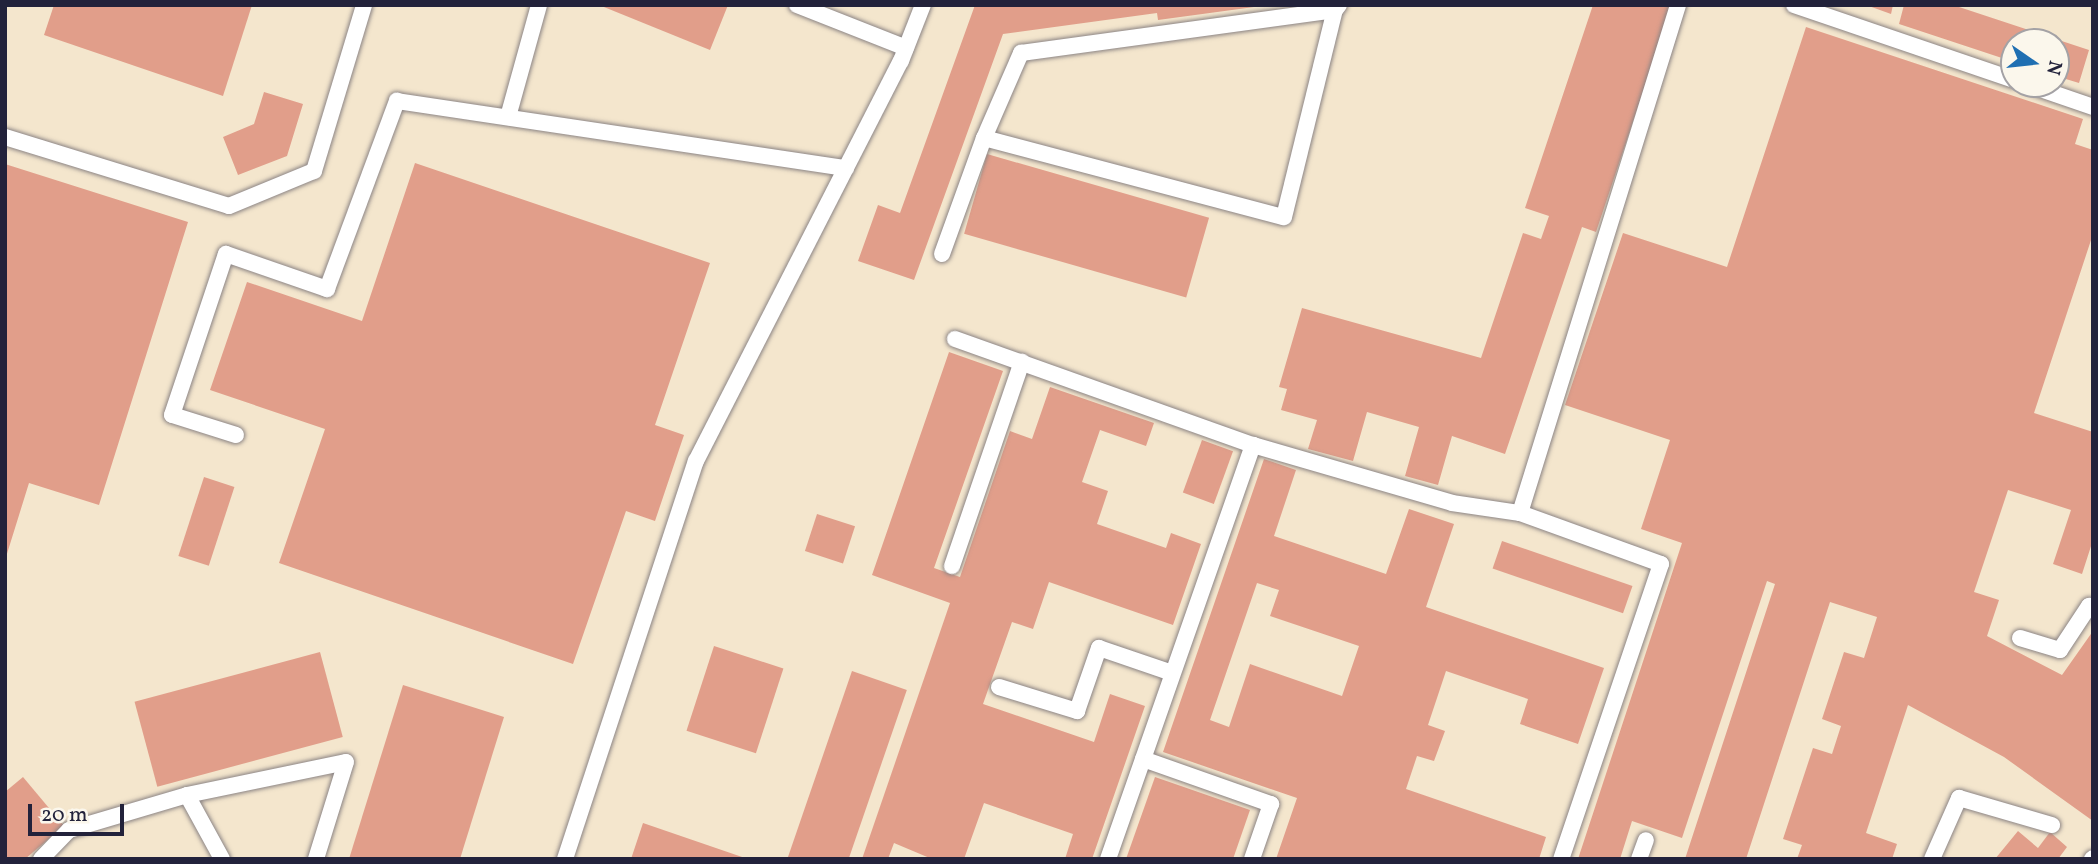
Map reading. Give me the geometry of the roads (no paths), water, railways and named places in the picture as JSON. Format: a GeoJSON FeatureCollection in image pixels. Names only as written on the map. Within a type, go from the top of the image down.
{"type":"FeatureCollection","features":[{"type":"Feature","properties":{"kind":"lane"},"geometry":{"type":"LineString","coordinates":[[5,136],[229,206],[314,171],[365,5]]}},
{"type":"Feature","properties":{"kind":"lane"},"geometry":{"type":"LineString","coordinates":[[508,117],[538,5]]}},
{"type":"Feature","properties":{"kind":"lane"},"geometry":{"type":"LineString","coordinates":[[797,5],[828,11],[906,48]]}},
{"type":"Feature","properties":{"kind":"lane"},"geometry":{"type":"LineString","coordinates":[[565,859],[696,461],[906,48],[923,5]]}},
{"type":"Feature","properties":{"kind":"lane"},"geometry":{"type":"LineString","coordinates":[[1520,513],[1678,5]]}},
{"type":"Feature","properties":{"kind":"lane"},"geometry":{"type":"LineString","coordinates":[[1794,5],[2000,75]]}},
{"type":"Feature","properties":{"kind":"lane"},"geometry":{"type":"LineString","coordinates":[[942,254],[984,138],[1021,53],[1337,8],[1284,217],[984,138]]}},
{"type":"Feature","properties":{"kind":"lane"},"geometry":{"type":"LineString","coordinates":[[2067,98],[2093,107]]}},
{"type":"Feature","properties":{"kind":"lane"},"geometry":{"type":"LineString","coordinates":[[236,435],[172,415],[226,254],[327,289],[397,101],[846,168]]}},
{"type":"Feature","properties":{"kind":"lane"},"geometry":{"type":"LineString","coordinates":[[955,340],[1253,445],[1452,503],[1520,513],[1661,564],[1561,859]]}},
{"type":"Feature","properties":{"kind":"lane"},"geometry":{"type":"LineString","coordinates":[[953,566],[1022,362]]}},
{"type":"Feature","properties":{"kind":"lane"},"geometry":{"type":"LineString","coordinates":[[1108,859],[1253,445]]}},
{"type":"Feature","properties":{"kind":"lane"},"geometry":{"type":"LineString","coordinates":[[2020,638],[2060,649],[2089,606],[2093,609]]}},
{"type":"Feature","properties":{"kind":"lane"},"geometry":{"type":"LineString","coordinates":[[999,687],[1077,710],[1099,648],[1172,673]]}},
{"type":"Feature","properties":{"kind":"lane"},"geometry":{"type":"LineString","coordinates":[[1143,759],[1271,804],[1252,859]]}},
{"type":"Feature","properties":{"kind":"lane"},"geometry":{"type":"LineString","coordinates":[[41,859],[69,830],[187,795],[346,762],[316,859]]}},
{"type":"Feature","properties":{"kind":"lane"},"geometry":{"type":"LineString","coordinates":[[187,795],[222,859]]}},
{"type":"Feature","properties":{"kind":"lane"},"geometry":{"type":"LineString","coordinates":[[1932,859],[1959,798],[2052,825]]}},
{"type":"Feature","properties":{"kind":"lane"},"geometry":{"type":"LineString","coordinates":[[1639,859],[1646,840]]}}]}
